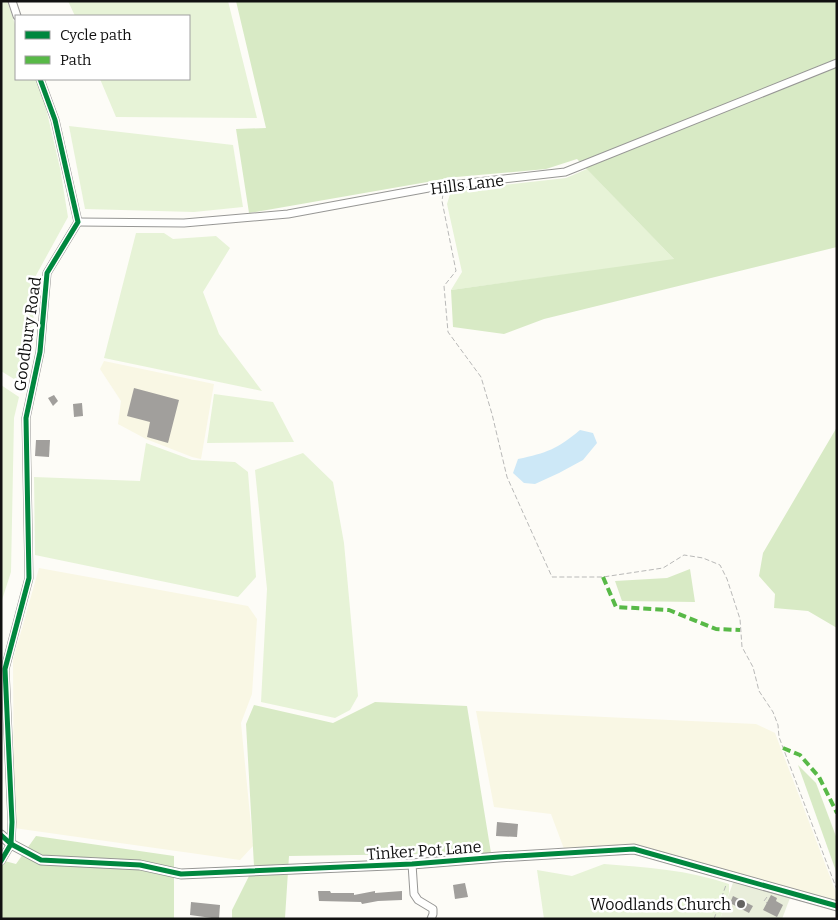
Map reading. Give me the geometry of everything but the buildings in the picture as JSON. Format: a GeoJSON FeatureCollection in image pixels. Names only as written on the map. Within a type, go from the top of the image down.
{"type":"FeatureCollection","features":[{"type":"Feature","properties":{"kind":"street"},"geometry":{"type":"LineString","coordinates":[[12,1],[17,15]]}},
{"type":"Feature","properties":{"kind":"street","name":"Hills Lane"},"geometry":{"type":"LineString","coordinates":[[78,222],[184,223],[288,214],[434,187],[565,172],[837,63]]}},
{"type":"Feature","properties":{"kind":"street"},"geometry":{"type":"LineString","coordinates":[[40,80],[55,120],[78,222]]}},
{"type":"Feature","properties":{"kind":"street","name":"Goodbury Road"},"geometry":{"type":"LineString","coordinates":[[11,844],[12,822],[5,668],[28,578],[26,418],[40,352],[47,274],[78,222]]}},
{"type":"Feature","properties":{"kind":"street","name":"Tinker Pot Lane"},"geometry":{"type":"LineString","coordinates":[[1,835],[11,844],[41,860],[140,865],[181,874],[412,864],[634,849],[837,906]]}},
{"type":"Feature","properties":{"kind":"street"},"geometry":{"type":"LineString","coordinates":[[1,861],[11,844]]}},
{"type":"Feature","properties":{"kind":"street"},"geometry":{"type":"LineString","coordinates":[[412,864],[414,894],[418,900],[433,909],[431,919]]}},
{"type":"Feature","properties":{"kind":"path"},"geometry":{"type":"LineString","coordinates":[[442,202],[456,271],[444,286],[448,332],[481,377],[507,477],[552,577],[603,577],[663,568],[684,555],[703,558],[720,565],[727,579],[740,619],[742,647],[753,667],[759,692],[773,712],[778,725],[778,737],[837,890]]}},
{"type":"Feature","properties":{"kind":"path"},"geometry":{"type":"LineString","coordinates":[[714,919],[727,883]]}},
{"type":"Feature","properties":{"kind":"shaded area"},"geometry":{"type":"Polygon","coordinates":[[[104,361],[214,384],[201,459],[146,439],[118,424],[121,401],[100,369],[104,361]]]}},
{"type":"Feature","properties":{"kind":"shaded area"},"geometry":{"type":"Polygon","coordinates":[[[39,568],[248,606],[257,619],[252,694],[241,723],[253,846],[240,860],[14,828],[13,660],[39,568]]]}},
{"type":"Feature","properties":{"kind":"shaded area"},"geometry":{"type":"Polygon","coordinates":[[[476,711],[756,724],[775,733],[837,895],[837,901],[634,844],[564,849],[551,814],[494,807],[476,711]]]}},
{"type":"Feature","properties":{"kind":"green space"},"geometry":{"type":"Polygon","coordinates":[[[7,1],[15,24],[15,80],[36,80],[45,104],[60,168],[68,217],[34,279],[33,349],[22,384],[1,371],[1,2],[7,1]]]}},
{"type":"Feature","properties":{"kind":"green space"},"geometry":{"type":"Polygon","coordinates":[[[68,1],[228,1],[257,118],[116,117],[100,80],[190,80],[190,15],[75,15],[68,1]]]}},
{"type":"Feature","properties":{"kind":"green space"},"geometry":{"type":"Polygon","coordinates":[[[236,1],[837,1],[837,247],[544,319],[504,334],[453,327],[451,290],[674,259],[577,159],[546,169],[456,177],[249,213],[236,129],[266,128],[236,1]]]}},
{"type":"Feature","properties":{"kind":"green space"},"geometry":{"type":"Polygon","coordinates":[[[69,126],[233,145],[243,207],[194,212],[85,209],[69,126]]]}},
{"type":"Feature","properties":{"kind":"green space"},"geometry":{"type":"Polygon","coordinates":[[[587,169],[675,260],[451,290],[462,272],[447,204],[451,191],[566,178],[587,169]]]}},
{"type":"Feature","properties":{"kind":"green space"},"geometry":{"type":"Polygon","coordinates":[[[136,233],[164,233],[173,239],[216,236],[230,248],[203,292],[219,334],[262,391],[104,358],[136,233]]]}},
{"type":"Feature","properties":{"kind":"green space"},"geometry":{"type":"Polygon","coordinates":[[[1,385],[19,397],[14,418],[11,572],[1,603],[1,385]]]}},
{"type":"Feature","properties":{"kind":"green space"},"geometry":{"type":"Polygon","coordinates":[[[214,394],[273,402],[294,442],[207,443],[214,394]]]}},
{"type":"Feature","properties":{"kind":"green space"},"geometry":{"type":"Polygon","coordinates":[[[837,427],[837,628],[808,611],[774,608],[775,594],[759,576],[763,553],[837,427]]]}},
{"type":"Feature","properties":{"kind":"green space"},"geometry":{"type":"Polygon","coordinates":[[[146,443],[192,460],[235,462],[248,472],[256,577],[238,597],[35,555],[34,477],[140,481],[146,443]]]}},
{"type":"Feature","properties":{"kind":"green space"},"geometry":{"type":"Polygon","coordinates":[[[303,453],[333,482],[344,543],[358,696],[350,710],[335,718],[261,702],[267,589],[255,470],[303,453]]]}},
{"type":"Feature","properties":{"kind":"green space"},"geometry":{"type":"Polygon","coordinates":[[[690,569],[695,602],[622,601],[615,581],[667,578],[690,569]]]}},
{"type":"Feature","properties":{"kind":"green space"},"geometry":{"type":"Polygon","coordinates":[[[375,702],[467,706],[491,853],[289,856],[285,918],[306,919],[232,919],[232,910],[254,866],[246,724],[254,705],[333,723],[375,702]]]}},
{"type":"Feature","properties":{"kind":"green space"},"geometry":{"type":"Polygon","coordinates":[[[798,765],[816,783],[837,839],[837,874],[798,765]]]}},
{"type":"Feature","properties":{"kind":"green space"},"geometry":{"type":"Polygon","coordinates":[[[36,836],[174,856],[174,919],[1,919],[1,860],[16,864],[36,836]]]}},
{"type":"Feature","properties":{"kind":"green space"},"geometry":{"type":"Polygon","coordinates":[[[604,864],[683,872],[729,884],[729,893],[720,919],[544,919],[537,870],[572,876],[604,864]]]}},
{"type":"Feature","properties":{"kind":"green space"},"geometry":{"type":"Polygon","coordinates":[[[734,880],[790,898],[782,919],[720,919],[734,880]]]}},
{"type":"Feature","properties":{"kind":"water"},"geometry":{"type":"Polygon","coordinates":[[[580,430],[593,433],[597,443],[583,460],[535,484],[524,483],[513,473],[518,459],[537,455],[551,449],[565,442],[580,430]]]}},
{"type":"Feature","properties":{"kind":"marked path"},"geometry":{"type":"LineString","coordinates":[[603,577],[616,607],[669,610],[716,629],[740,630]]}},
{"type":"Feature","properties":{"kind":"marked path"},"geometry":{"type":"LineString","coordinates":[[783,748],[800,755],[819,777],[837,813]]}},
{"type":"Feature","properties":{"kind":"cycle path"},"geometry":{"type":"LineString","coordinates":[[1,861],[11,844],[12,822],[5,669],[29,578],[26,418],[40,352],[47,273],[78,222],[55,120],[40,80]]}},
{"type":"Feature","properties":{"kind":"cycle path"},"geometry":{"type":"LineString","coordinates":[[1,835],[11,844],[41,860],[140,865],[181,874],[412,864],[634,849],[837,906]]}},
{"type":"Feature","properties":{"kind":"place","name":"Woodlands Church"},"geometry":{"type":"Point","coordinates":[741,904]}}]}
